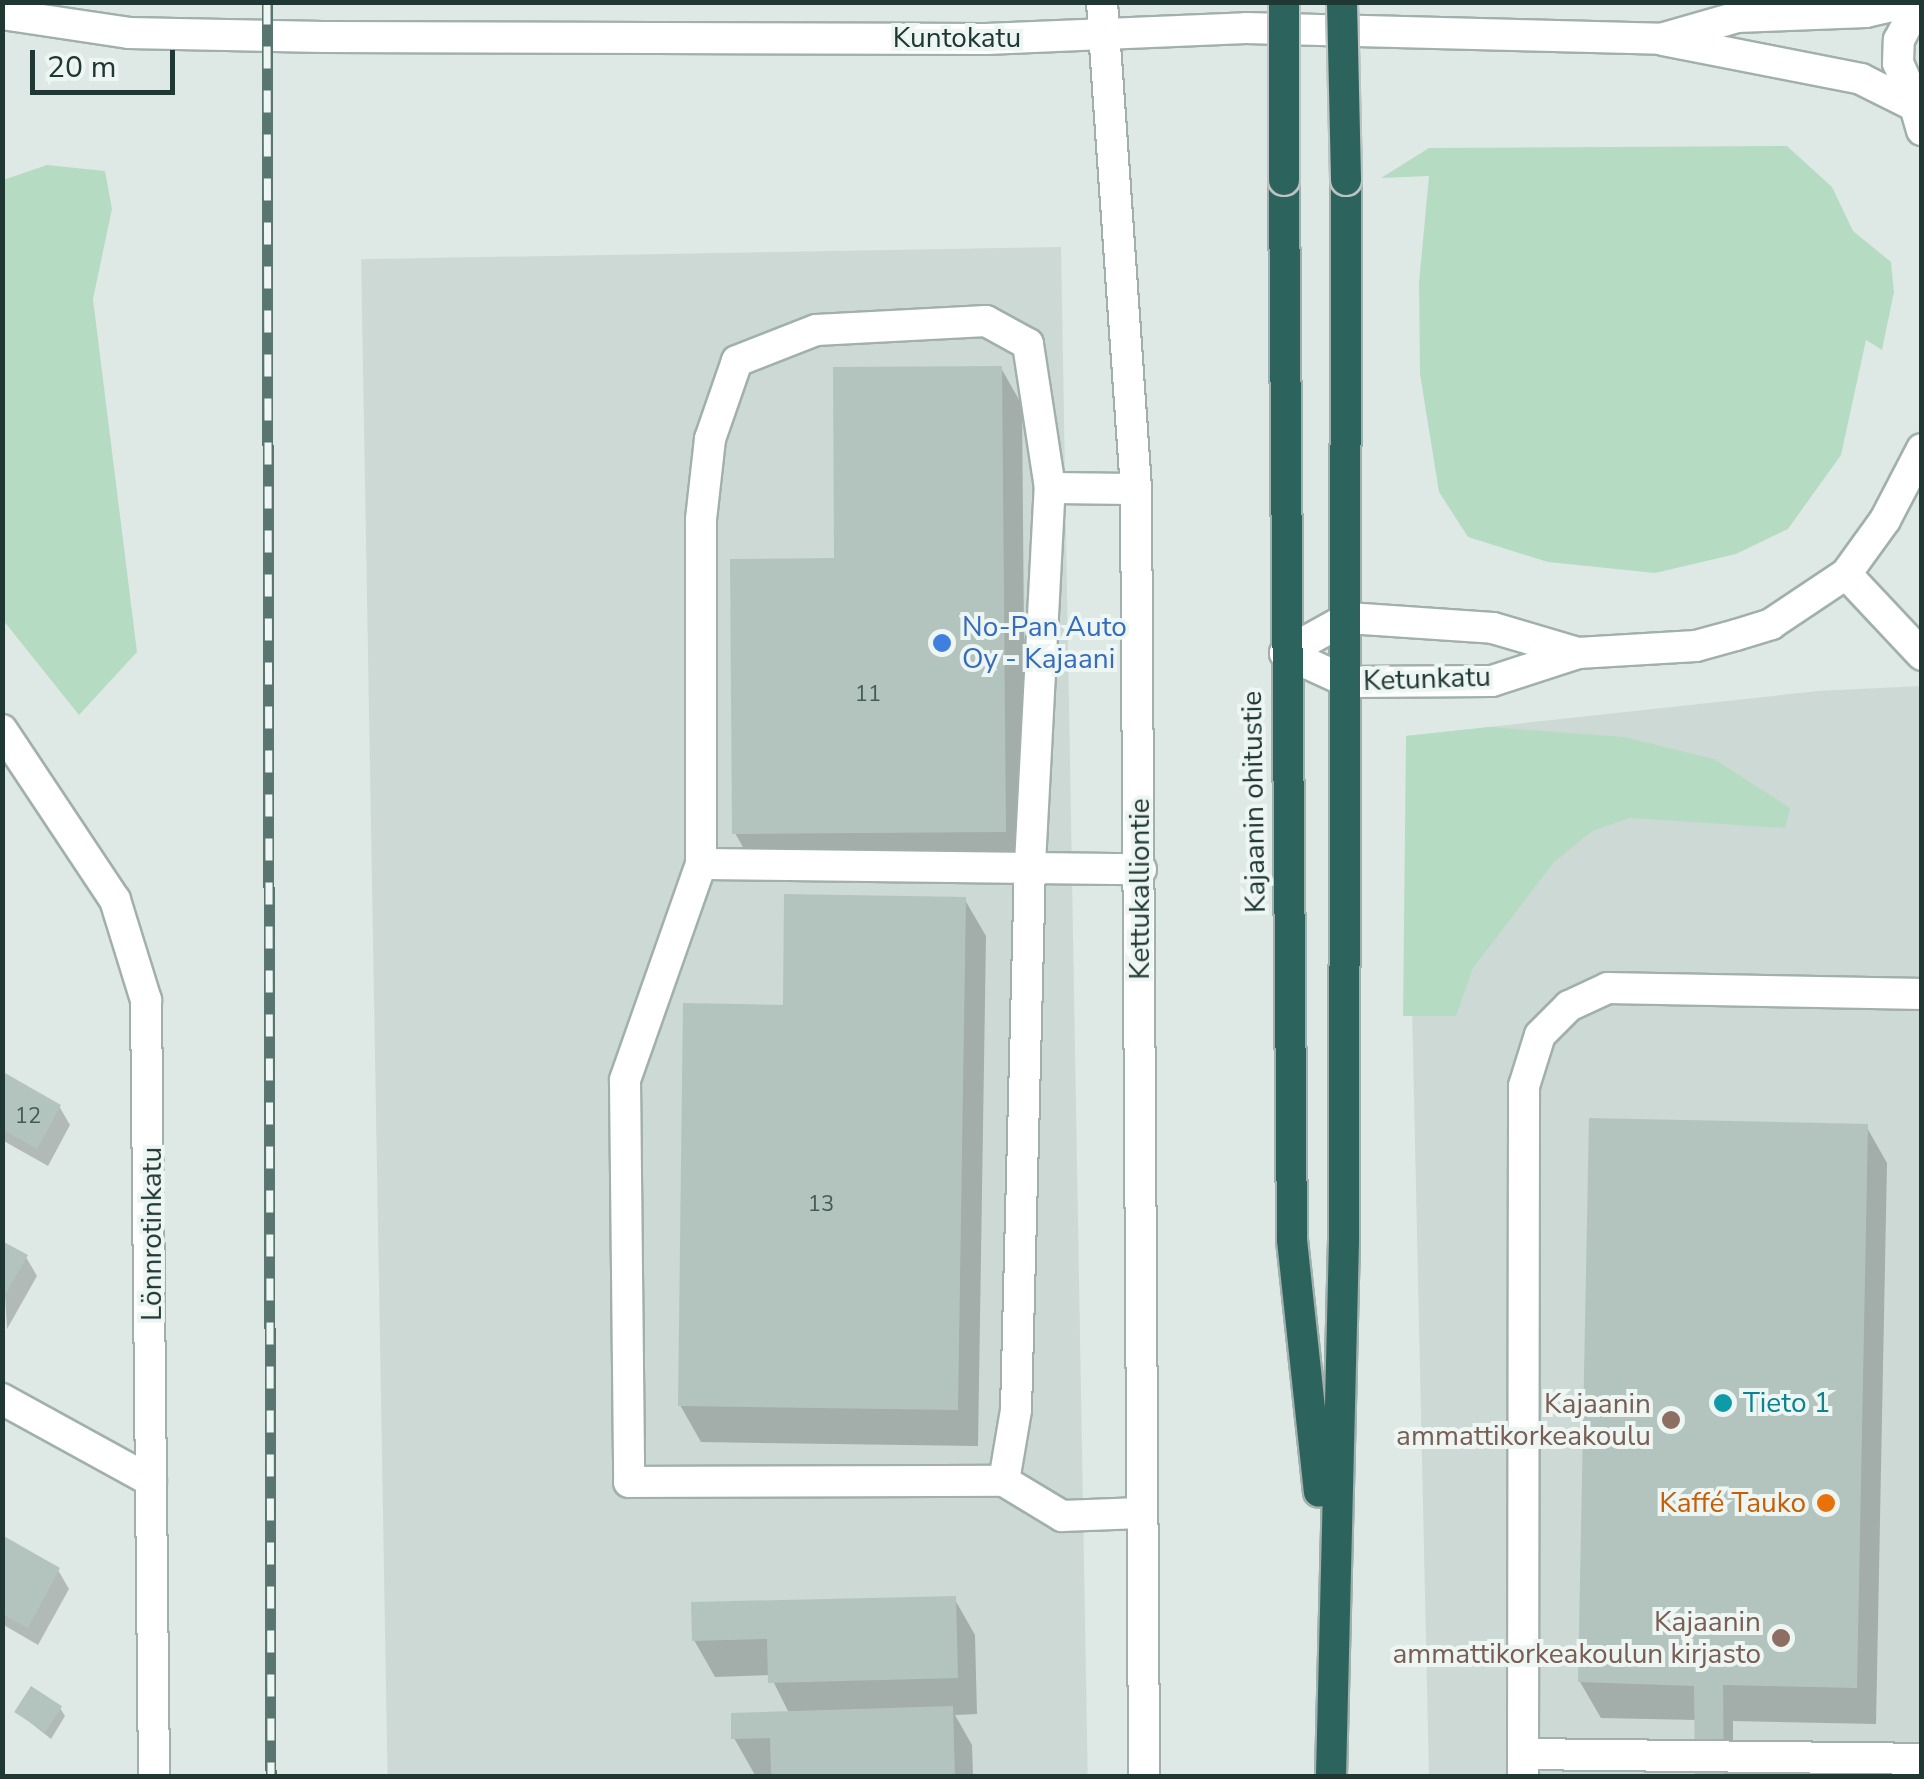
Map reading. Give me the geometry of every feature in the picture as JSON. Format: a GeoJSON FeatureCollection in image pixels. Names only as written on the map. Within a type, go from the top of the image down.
{"type":"FeatureCollection","features":[{"type":"Feature","properties":{"kind":"highway","name":"Kajaanin ohitustie"},"geometry":{"type":"LineString","coordinates":[[1284,2],[1285,652],[1292,1240],[1331,1599]]}},
{"type":"Feature","properties":{"kind":"highway","name":"Kajaanin ohitustie"},"geometry":{"type":"LineString","coordinates":[[1331,1776],[1331,1599],[1344,1239],[1348,682],[1342,2]]}},
{"type":"Feature","properties":{"kind":"street","name":"Kettukalliontie"},"geometry":{"type":"LineString","coordinates":[[1102,2],[1136,489],[1144,1776]]}},
{"type":"Feature","properties":{"kind":"street","name":"Kuntokatu"},"geometry":{"type":"LineString","coordinates":[[2,14],[129,34],[1103,37],[1246,28],[1660,39],[1736,17],[1866,12],[1909,2]]}},
{"type":"Feature","properties":{"kind":"street"},"geometry":{"type":"LineString","coordinates":[[1919,2],[1898,52],[1903,86],[1919,116]]}},
{"type":"Feature","properties":{"kind":"street"},"geometry":{"type":"LineString","coordinates":[[1660,39],[1862,79],[1919,116]]}},
{"type":"Feature","properties":{"kind":"street"},"geometry":{"type":"LineString","coordinates":[[1004,1481],[1016,1410],[1030,864],[1050,488],[1028,344],[986,321],[816,330],[737,360],[710,439],[700,519],[700,864],[624,1080],[628,1482],[1004,1481],[1062,1516],[1142,1514]]}},
{"type":"Feature","properties":{"kind":"street","name":"Ketunkatu"},"geometry":{"type":"LineString","coordinates":[[1285,652],[1348,682],[1492,680],[1578,653],[1696,646],[1771,624],[1846,574],[1885,520],[1922,449]]}},
{"type":"Feature","properties":{"kind":"street"},"geometry":{"type":"LineString","coordinates":[[1050,488],[1136,489]]}},
{"type":"Feature","properties":{"kind":"street"},"geometry":{"type":"LineString","coordinates":[[1846,574],[1922,655]]}},
{"type":"Feature","properties":{"kind":"street"},"geometry":{"type":"LineString","coordinates":[[1285,652],[1348,618]]}},
{"type":"Feature","properties":{"kind":"street","name":"Ketunkatu"},"geometry":{"type":"LineString","coordinates":[[1348,618],[1492,628],[1578,653]]}},
{"type":"Feature","properties":{"kind":"street","name":"Lönnrotinkatu"},"geometry":{"type":"LineString","coordinates":[[2,730],[115,900],[146,1000],[154,1776]]}},
{"type":"Feature","properties":{"kind":"street"},"geometry":{"type":"LineString","coordinates":[[700,864],[1030,864],[1141,869]]}},
{"type":"Feature","properties":{"kind":"street"},"geometry":{"type":"LineString","coordinates":[[1922,994],[1608,988],[1568,1006],[1540,1035],[1524,1086],[1523,1765],[1922,1760]]}},
{"type":"Feature","properties":{"kind":"street"},"geometry":{"type":"LineString","coordinates":[[2,1399],[151,1481]]}},
{"type":"Feature","properties":{"kind":"shaded area"},"geometry":{"type":"Polygon","coordinates":[[[1061,247],[1088,1776],[388,1776],[361,259],[1061,247]]]}},
{"type":"Feature","properties":{"kind":"shaded area","name":"Kajaanin ammattikorkeakoulu"},"geometry":{"type":"Polygon","coordinates":[[[1921,686],[1921,1776],[1429,1776],[1406,736],[1818,691],[1921,686]]]}},
{"type":"Feature","properties":{"kind":"green space"},"geometry":{"type":"Polygon","coordinates":[[[1787,146],[1832,187],[1853,231],[1891,262],[1894,292],[1882,350],[1866,340],[1841,455],[1788,529],[1736,554],[1655,573],[1548,562],[1468,537],[1439,492],[1420,374],[1419,283],[1429,176],[1381,178],[1429,148],[1787,146]]]}},
{"type":"Feature","properties":{"kind":"green space"},"geometry":{"type":"Polygon","coordinates":[[[47,165],[105,171],[112,209],[93,299],[137,652],[79,715],[3,620],[3,180],[47,165]]]}},
{"type":"Feature","properties":{"kind":"green space"},"geometry":{"type":"Polygon","coordinates":[[[1490,727],[1624,737],[1714,759],[1790,808],[1785,828],[1630,818],[1592,831],[1554,862],[1473,968],[1456,1016],[1403,1016],[1406,736],[1490,727]]]}},
{"type":"Feature","properties":{"kind":"building"},"geometry":{"type":"Polygon","coordinates":[[[1002,366],[1006,832],[732,834],[730,559],[834,558],[833,367],[1002,366]]]}},
{"type":"Feature","properties":{"kind":"building"},"geometry":{"type":"Polygon","coordinates":[[[784,894],[966,897],[958,1410],[678,1406],[683,1003],[783,1005],[784,894]]]}},
{"type":"Feature","properties":{"kind":"building"},"geometry":{"type":"Polygon","coordinates":[[[5,1073],[61,1105],[37,1149],[2,1129],[5,1073]]]}},
{"type":"Feature","properties":{"kind":"building","name":"Tieto 1"},"geometry":{"type":"Polygon","coordinates":[[[1589,1118],[1868,1124],[1857,1688],[1723,1685],[1724,1776],[1695,1776],[1694,1686],[1578,1682],[1589,1118]]]}},
{"type":"Feature","properties":{"kind":"building"},"geometry":{"type":"Polygon","coordinates":[[[2,1241],[28,1255],[2,1300],[2,1241]]]}},
{"type":"Feature","properties":{"kind":"building"},"geometry":{"type":"Polygon","coordinates":[[[2,1535],[60,1568],[28,1628],[2,1614],[2,1535]]]}},
{"type":"Feature","properties":{"kind":"building"},"geometry":{"type":"Polygon","coordinates":[[[956,1596],[958,1678],[768,1683],[767,1639],[692,1641],[691,1602],[956,1596]]]}},
{"type":"Feature","properties":{"kind":"building"},"geometry":{"type":"Polygon","coordinates":[[[31,1686],[62,1706],[45,1732],[14,1712],[31,1686]]]}},
{"type":"Feature","properties":{"kind":"building"},"geometry":{"type":"Polygon","coordinates":[[[953,1706],[955,1776],[771,1776],[770,1738],[731,1739],[731,1713],[953,1706]]]}},
{"type":"Feature","properties":{"kind":"railway"},"geometry":{"type":"LineString","coordinates":[[267,2],[271,1776]]}},
{"type":"Feature","properties":{"kind":"place","name":"No-Pan Auto Oy - Kajaani"},"geometry":{"type":"Point","coordinates":[942,643]}},
{"type":"Feature","properties":{"kind":"place","name":"Tieto 1"},"geometry":{"type":"Point","coordinates":[1723,1403]}},
{"type":"Feature","properties":{"kind":"place","name":"Kajaanin ammattikorkeakoulu"},"geometry":{"type":"Point","coordinates":[1671,1420]}},
{"type":"Feature","properties":{"kind":"place","name":"Kaffé Tauko"},"geometry":{"type":"Point","coordinates":[1826,1503]}},
{"type":"Feature","properties":{"kind":"place","name":"Kajaanin ammattikorkeakoulun kirjasto"},"geometry":{"type":"Point","coordinates":[1781,1638]}}]}
